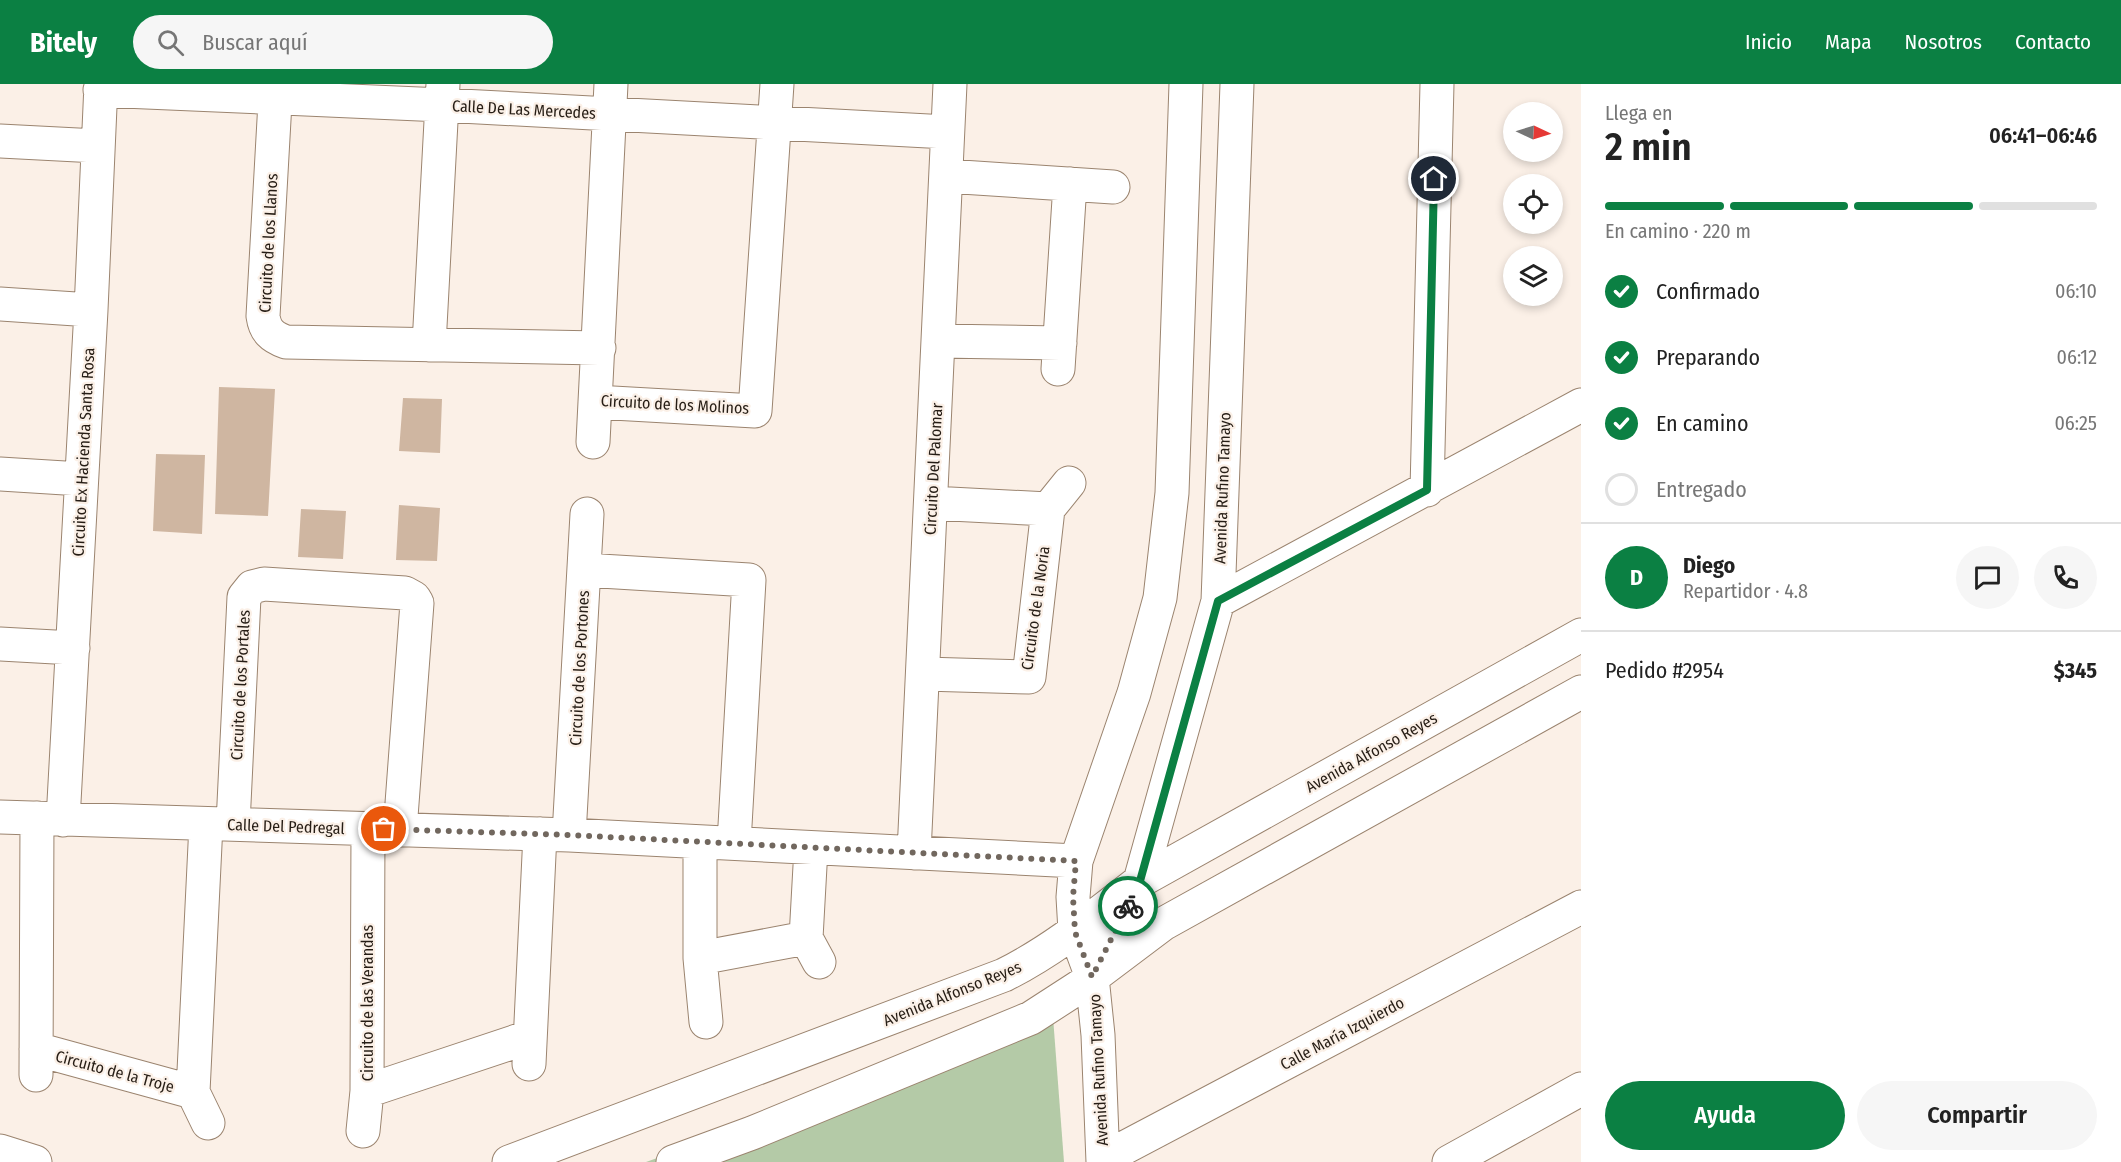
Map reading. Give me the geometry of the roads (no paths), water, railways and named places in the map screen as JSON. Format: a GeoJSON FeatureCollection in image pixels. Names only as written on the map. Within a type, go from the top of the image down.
{"type":"FeatureCollection","features":[{"type":"Feature","properties":{"kind":"street","name":"Circuito de los Molinos"},"geometry":{"type":"LineString","coordinates":[[611,99],[596,402],[755,411],[777,84]]}},
{"type":"Feature","properties":{"kind":"street","name":"Circuito Del Palomar"},"geometry":{"type":"LineString","coordinates":[[914,853],[950,84]]}},
{"type":"Feature","properties":{"kind":"street","name":"Avenida Rufino Tamayo"},"geometry":{"type":"LineString","coordinates":[[1103,1160],[1098,1035],[1092,977],[1075,932],[1073,897],[1076,861],[1134,693],[1160,598],[1172,493],[1186,84]]}},
{"type":"Feature","properties":{"kind":"street","name":"Avenida Rufino Tamayo"},"geometry":{"type":"LineString","coordinates":[[1092,977],[1140,881],[1218,601],[1237,84]]}},
{"type":"Feature","properties":{"kind":"street"},"geometry":{"type":"LineString","coordinates":[[1427,490],[1437,84]]}},
{"type":"Feature","properties":{"kind":"street","name":"Calle De Las Mercedes"},"geometry":{"type":"LineString","coordinates":[[100,87],[611,99],[774,123],[948,132]]}},
{"type":"Feature","properties":{"kind":"street","name":"Circuito Ex Hacienda Santa Rosa"},"geometry":{"type":"LineString","coordinates":[[50,819],[73,648],[100,87]]}},
{"type":"Feature","properties":{"kind":"street","name":"Circuito de los Llanos"},"geometry":{"type":"LineString","coordinates":[[276,90],[263,316],[264,326],[270,334],[286,342],[599,348]]}},
{"type":"Feature","properties":{"kind":"street"},"geometry":{"type":"LineString","coordinates":[[429,345],[443,94]]}},
{"type":"Feature","properties":{"kind":"street"},"geometry":{"type":"LineString","coordinates":[[0,141],[97,146]]}},
{"type":"Feature","properties":{"kind":"street"},"geometry":{"type":"LineString","coordinates":[[946,176],[1113,187]]}},
{"type":"Feature","properties":{"kind":"street"},"geometry":{"type":"LineString","coordinates":[[939,341],[1059,356],[1070,184]]}},
{"type":"Feature","properties":{"kind":"street"},"geometry":{"type":"LineString","coordinates":[[0,304],[91,310]]}},
{"type":"Feature","properties":{"kind":"street"},"geometry":{"type":"LineString","coordinates":[[593,442],[596,402]]}},
{"type":"Feature","properties":{"kind":"street"},"geometry":{"type":"LineString","coordinates":[[1218,601],[1581,405]]}},
{"type":"Feature","properties":{"kind":"street"},"geometry":{"type":"LineString","coordinates":[[0,474],[81,479]]}},
{"type":"Feature","properties":{"kind":"street"},"geometry":{"type":"LineString","coordinates":[[931,503],[1048,509],[1069,483]]}},
{"type":"Feature","properties":{"kind":"street","name":"Circuito de la Noria"},"geometry":{"type":"LineString","coordinates":[[924,674],[1038,685],[1048,509]]}},
{"type":"Feature","properties":{"kind":"street"},"geometry":{"type":"LineString","coordinates":[[584,570],[587,514]]}},
{"type":"Feature","properties":{"kind":"street","name":"Circuito de los Portones"},"geometry":{"type":"LineString","coordinates":[[554,835],[584,570],[749,580],[734,843]]}},
{"type":"Feature","properties":{"kind":"street","name":"Circuito de los Portales"},"geometry":{"type":"LineString","coordinates":[[219,824],[244,597],[252,587],[264,584],[405,592],[417,603],[400,830]]}},
{"type":"Feature","properties":{"kind":"street","name":"Avenida Alfonso Reyes"},"geometry":{"type":"LineString","coordinates":[[509,1162],[1004,975],[1034,960],[1075,932],[1140,881],[1581,635]]}},
{"type":"Feature","properties":{"kind":"street"},"geometry":{"type":"LineString","coordinates":[[0,644],[73,648]]}},
{"type":"Feature","properties":{"kind":"street"},"geometry":{"type":"LineString","coordinates":[[673,1162],[752,1133],[1031,1018],[1092,977],[1163,924],[1581,692]]}},
{"type":"Feature","properties":{"kind":"street","name":"Calle Del Pedregal"},"geometry":{"type":"LineString","coordinates":[[0,817],[554,835],[1076,861]]}},
{"type":"Feature","properties":{"kind":"street","name":"Circuito de la Troje"},"geometry":{"type":"LineString","coordinates":[[50,819],[36,1062],[193,1092],[219,824]]}},
{"type":"Feature","properties":{"kind":"street","name":"Circuito de las Verandas"},"geometry":{"type":"LineString","coordinates":[[368,829],[367,1091],[529,1050],[554,835]]}},
{"type":"Feature","properties":{"kind":"street"},"geometry":{"type":"LineString","coordinates":[[700,842],[700,958],[706,1022]]}},
{"type":"Feature","properties":{"kind":"street"},"geometry":{"type":"LineString","coordinates":[[700,958],[813,950],[811,848]]}},
{"type":"Feature","properties":{"kind":"street","name":"Calle María Izquierdo"},"geometry":{"type":"LineString","coordinates":[[1103,1160],[1581,907]]}},
{"type":"Feature","properties":{"kind":"street"},"geometry":{"type":"LineString","coordinates":[[1031,1018],[1073,1021],[1087,1026],[1098,1035]]}},
{"type":"Feature","properties":{"kind":"street"},"geometry":{"type":"LineString","coordinates":[[1449,1162],[1581,1089]]}},
{"type":"Feature","properties":{"kind":"street"},"geometry":{"type":"LineString","coordinates":[[363,1131],[367,1091]]}},
{"type":"Feature","properties":{"kind":"street"},"geometry":{"type":"LineString","coordinates":[[193,1092],[208,1123]]}},
{"type":"Feature","properties":{"kind":"street"},"geometry":{"type":"LineString","coordinates":[[0,1151],[35,1162]]}}]}
